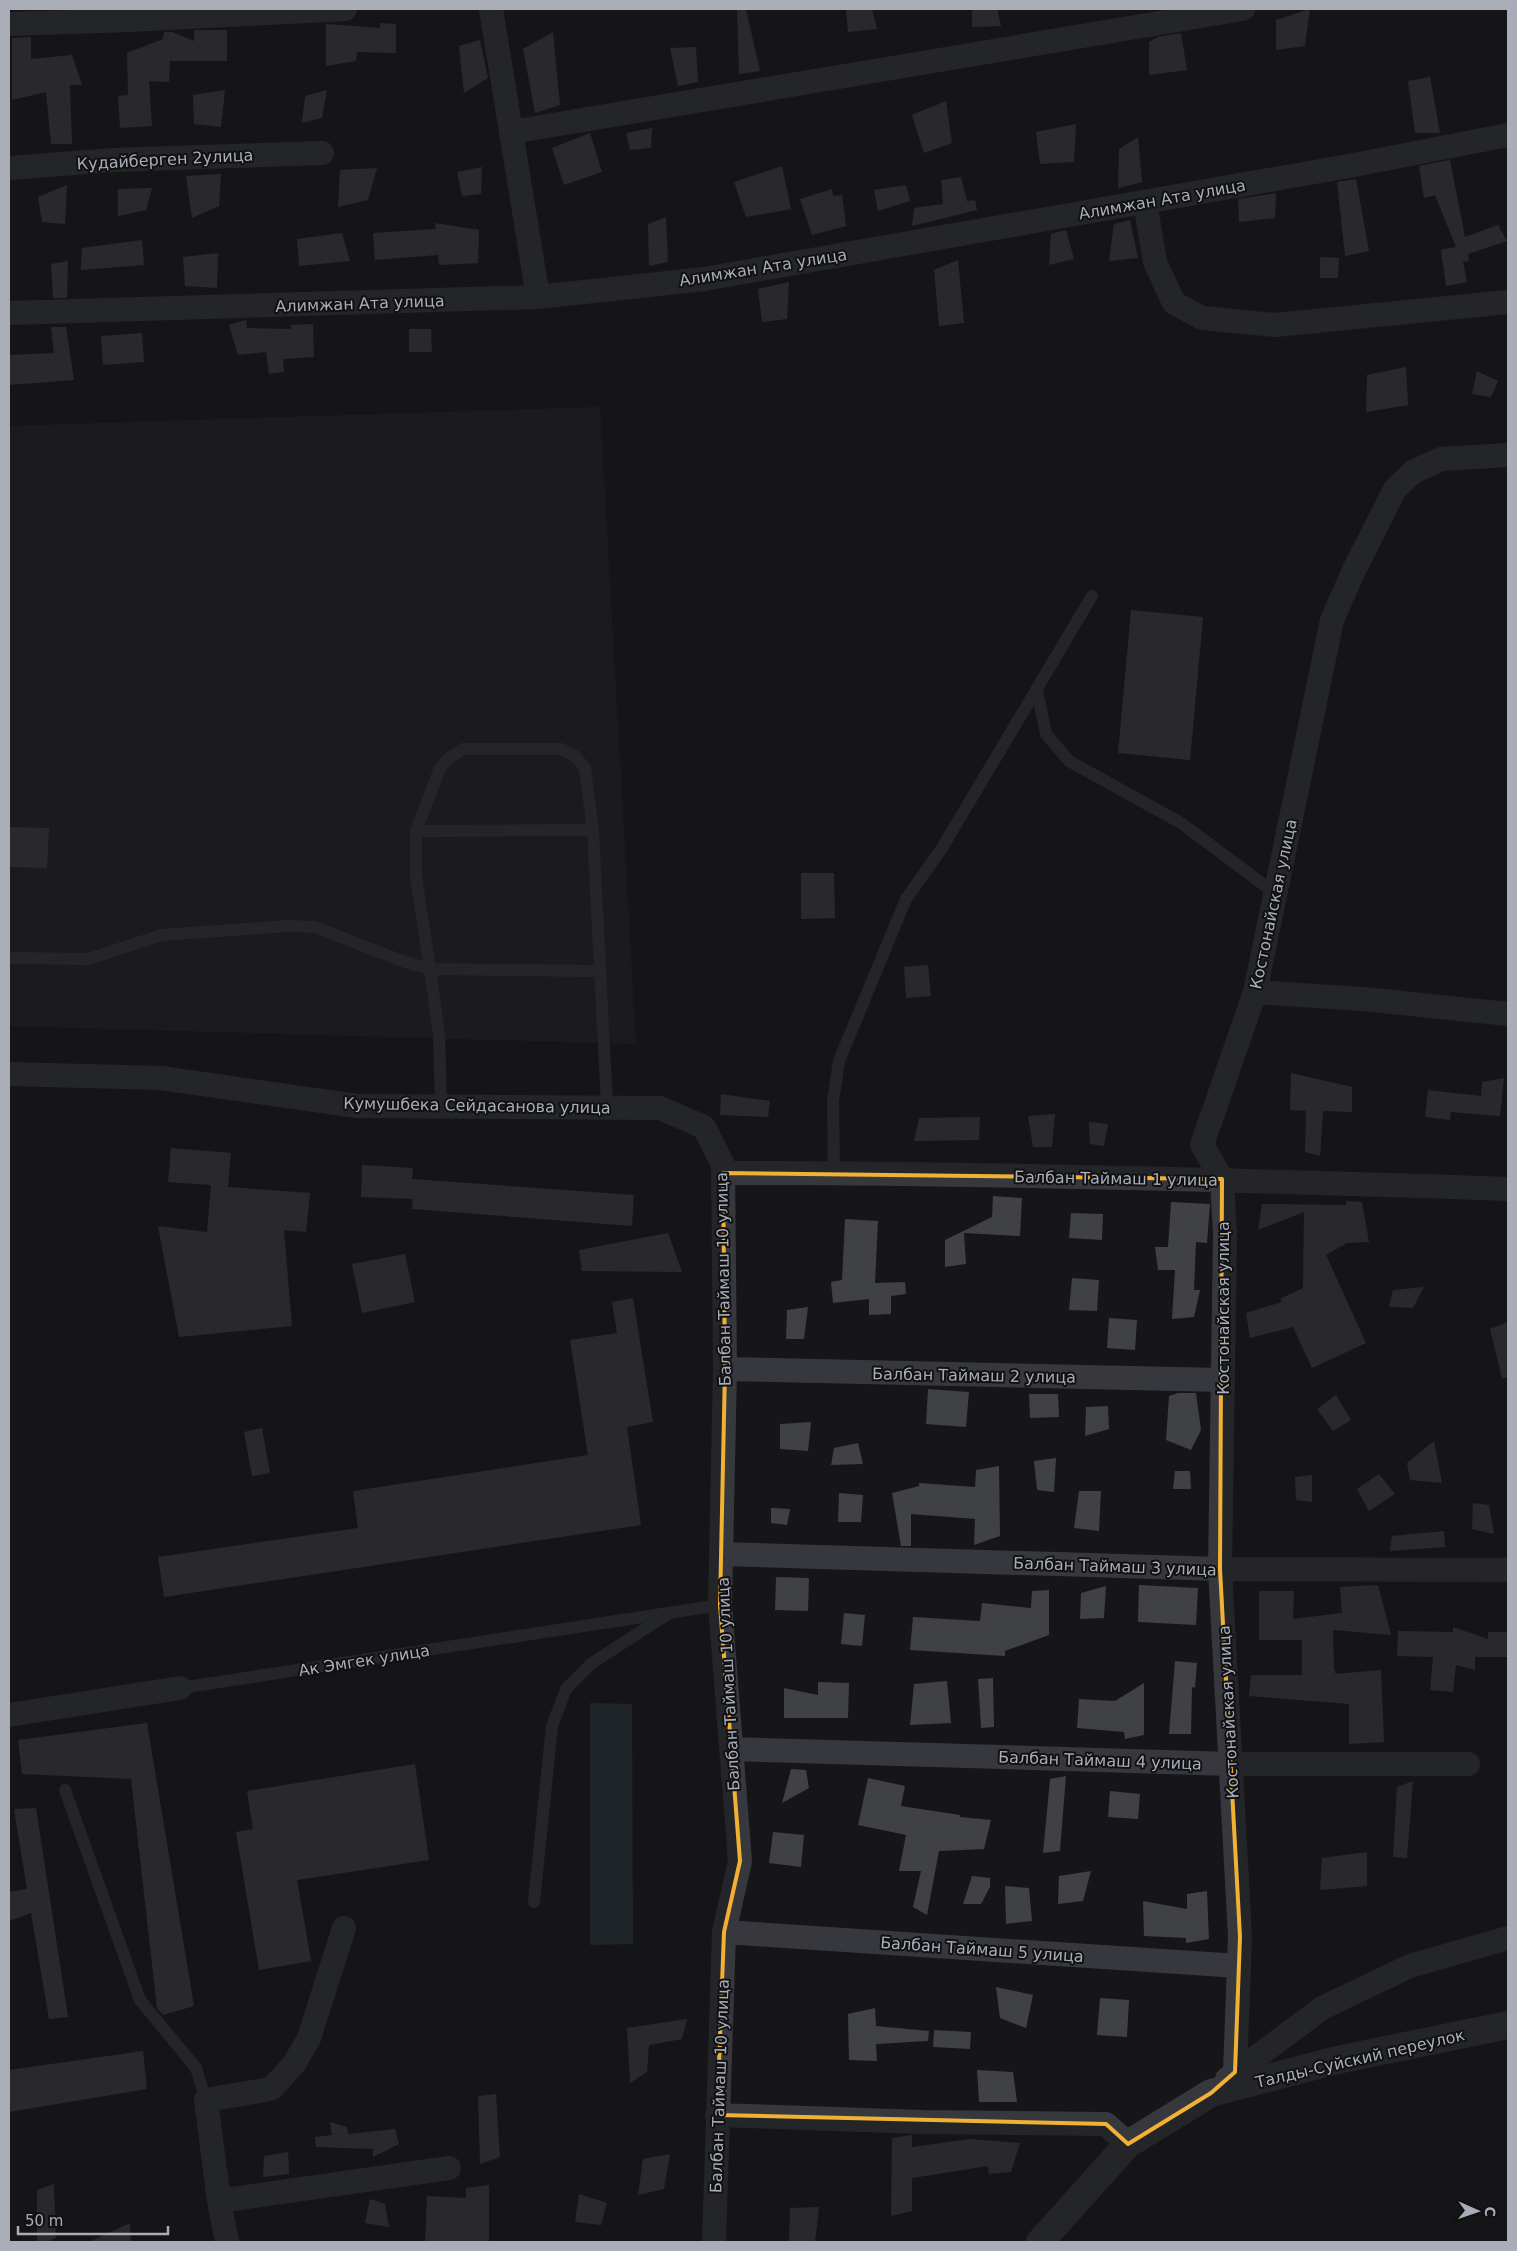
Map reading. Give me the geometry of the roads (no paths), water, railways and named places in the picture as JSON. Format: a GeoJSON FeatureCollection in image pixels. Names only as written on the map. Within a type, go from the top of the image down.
{"type":"FeatureCollection","features":[{"type":"Feature","properties":{"kind":"street"},"geometry":{"type":"LineString","coordinates":[[9,24],[345,9]]}},
{"type":"Feature","properties":{"kind":"street"},"geometry":{"type":"LineString","coordinates":[[492,9],[538,297]]}},
{"type":"Feature","properties":{"kind":"street"},"geometry":{"type":"LineString","coordinates":[[511,132],[1243,9]]}},
{"type":"Feature","properties":{"kind":"street","name":"Алимжан Ата улица"},"geometry":{"type":"LineString","coordinates":[[9,313],[538,297],[704,279],[1145,202],[1508,135]]}},
{"type":"Feature","properties":{"kind":"street","name":"Кудайберген 2улица"},"geometry":{"type":"LineString","coordinates":[[9,168],[114,160],[322,153]]}},
{"type":"Feature","properties":{"kind":"street"},"geometry":{"type":"LineString","coordinates":[[1145,202],[1155,262],[1174,303],[1202,318],[1274,325],[1508,302]]}},
{"type":"Feature","properties":{"kind":"street","name":"Костонайская улица"},"geometry":{"type":"LineString","coordinates":[[1235,2072],[1240,1937],[1220,1569],[1225,1235],[1222,1180],[1202,1145],[1255,992],[1332,620],[1354,570],[1395,489],[1412,472],[1441,459],[1508,456]]}},
{"type":"Feature","properties":{"kind":"street"},"geometry":{"type":"LineString","coordinates":[[1255,992],[1364,999],[1508,1014]]}},
{"type":"Feature","properties":{"kind":"street","name":"Кумушбека Сейдасанова улица"},"geometry":{"type":"LineString","coordinates":[[9,1074],[161,1078],[358,1106],[660,1108],[704,1127]]}},
{"type":"Feature","properties":{"kind":"street","name":"Балбан Таймаш 10 улица"},"geometry":{"type":"LineString","coordinates":[[704,1127],[723,1166],[725,1369],[720,1605],[740,1861],[724,1932],[714,2242]]}},
{"type":"Feature","properties":{"kind":"street","name":"Балбан Таймаш 1 улица"},"geometry":{"type":"LineString","coordinates":[[723,1173],[834,1173],[1222,1180],[1508,1189]]}},
{"type":"Feature","properties":{"kind":"street","name":"Балбан Таймаш 2 улица"},"geometry":{"type":"LineString","coordinates":[[725,1369],[1223,1380]]}},
{"type":"Feature","properties":{"kind":"street","name":"Балбан Таймаш 3 улица"},"geometry":{"type":"LineString","coordinates":[[722,1554],[1220,1569],[1508,1570]]}},
{"type":"Feature","properties":{"kind":"street","name":"Ак Эмгек улица"},"geometry":{"type":"LineString","coordinates":[[9,1715],[180,1688]]}},
{"type":"Feature","properties":{"kind":"street","name":"Балбан Таймаш 4 улица"},"geometry":{"type":"LineString","coordinates":[[731,1749],[1231,1764],[1468,1764]]}},
{"type":"Feature","properties":{"kind":"street"},"geometry":{"type":"LineString","coordinates":[[227,2242],[219,2201],[206,2100],[271,2089],[294,2064],[309,2038],[344,1928]]}},
{"type":"Feature","properties":{"kind":"street","name":"Балбан Таймаш 5 улица"},"geometry":{"type":"LineString","coordinates":[[724,1932],[1239,1966]]}},
{"type":"Feature","properties":{"kind":"street"},"geometry":{"type":"LineString","coordinates":[[1212,2093],[1235,2072],[1322,2008],[1410,1966],[1508,1938]]}},
{"type":"Feature","properties":{"kind":"street","name":"Талды-Суйский переулок"},"geometry":{"type":"LineString","coordinates":[[1040,2242],[1128,2144],[1212,2093],[1337,2060],[1508,2025]]}},
{"type":"Feature","properties":{"kind":"street"},"geometry":{"type":"LineString","coordinates":[[717,2115],[922,2122],[1106,2124],[1128,2144]]}},
{"type":"Feature","properties":{"kind":"street"},"geometry":{"type":"LineString","coordinates":[[219,2201],[449,2168]]}},
{"type":"Feature","properties":{"kind":"lane"},"geometry":{"type":"LineString","coordinates":[[834,1173],[833,1101],[839,1061],[906,900],[942,848],[1092,596]]}},
{"type":"Feature","properties":{"kind":"lane"},"geometry":{"type":"LineString","coordinates":[[1037,690],[1046,734],[1069,762],[1181,823],[1276,894]]}},
{"type":"Feature","properties":{"kind":"lane"},"geometry":{"type":"LineString","coordinates":[[441,1106],[438,1035],[416,877],[416,831],[440,768],[448,759],[464,749],[561,749],[574,755],[585,768],[593,830],[607,1107]]}},
{"type":"Feature","properties":{"kind":"lane"},"geometry":{"type":"LineString","coordinates":[[416,831],[593,830]]}},
{"type":"Feature","properties":{"kind":"lane"},"geometry":{"type":"LineString","coordinates":[[9,958],[89,959],[162,935],[288,926],[315,927],[405,962],[430,969],[599,971]]}},
{"type":"Feature","properties":{"kind":"lane","name":"Ак Эмгек улица"},"geometry":{"type":"LineString","coordinates":[[180,1688],[720,1605]]}},
{"type":"Feature","properties":{"kind":"lane"},"geometry":{"type":"LineString","coordinates":[[534,1902],[552,1726],[566,1689],[592,1663],[670,1613]]}},
{"type":"Feature","properties":{"kind":"lane"},"geometry":{"type":"LineString","coordinates":[[65,1790],[140,2000],[196,2068],[206,2100]]}}]}
